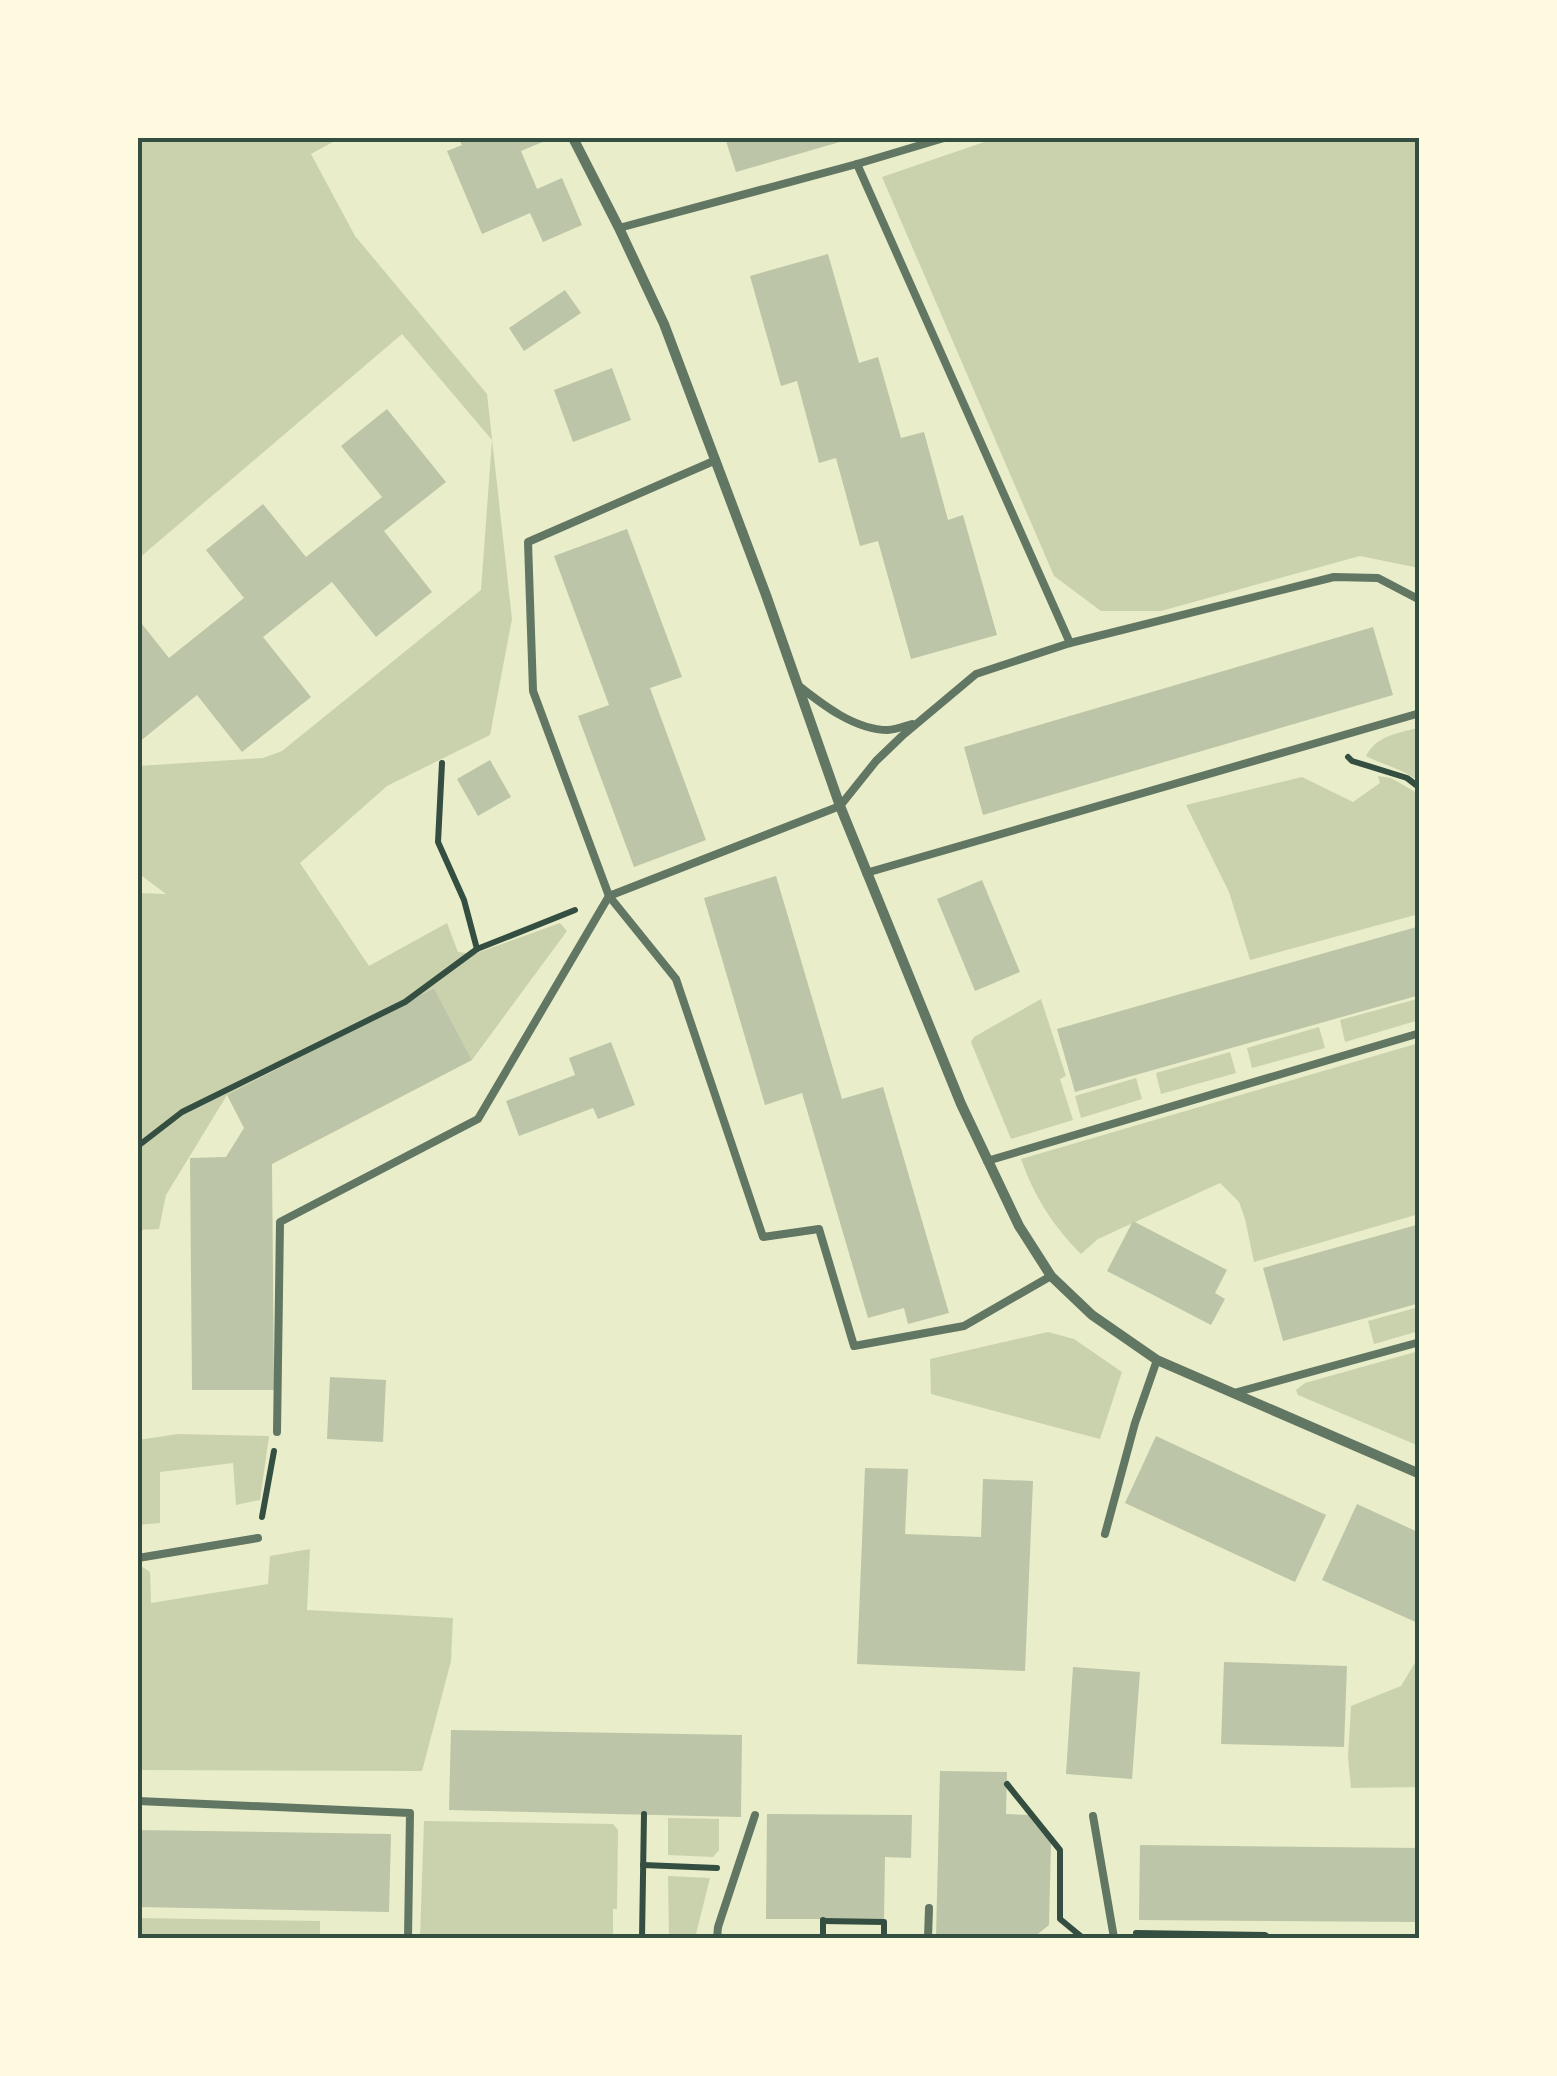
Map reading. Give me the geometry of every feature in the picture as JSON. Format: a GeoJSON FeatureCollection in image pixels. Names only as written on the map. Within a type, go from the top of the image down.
{"type":"FeatureCollection","features":[{"type":"Feature","properties":{"kind":"street"},"geometry":{"type":"LineString","coordinates":[[573,138],[664,324],[866,873],[960,1104],[1019,1226],[1051,1276],[1092,1314],[1157,1360],[1420,1474]]}},
{"type":"Feature","properties":{"kind":"lane"},"geometry":{"type":"LineString","coordinates":[[619,228],[944,138]]}},
{"type":"Feature","properties":{"kind":"lane"},"geometry":{"type":"LineString","coordinates":[[857,164],[1070,643]]}},
{"type":"Feature","properties":{"kind":"lane"},"geometry":{"type":"LineString","coordinates":[[716,460],[528,542],[533,690],[608,896],[676,979],[764,1237],[819,1229],[854,1346],[964,1326],[1051,1276]]}},
{"type":"Feature","properties":{"kind":"lane"},"geometry":{"type":"LineString","coordinates":[[277,1432],[280,1222],[478,1120],[608,896],[840,806],[876,761],[976,674],[1070,643],[1334,577],[1378,578],[1420,600]]}},
{"type":"Feature","properties":{"kind":"lane"},"geometry":{"type":"LineString","coordinates":[[796,684],[830,710],[866,726],[889,730],[916,723]]}},
{"type":"Feature","properties":{"kind":"lane"},"geometry":{"type":"LineString","coordinates":[[866,873],[1420,713]]}},
{"type":"Feature","properties":{"kind":"lane"},"geometry":{"type":"LineString","coordinates":[[987,1160],[1420,1033]]}},
{"type":"Feature","properties":{"kind":"lane"},"geometry":{"type":"LineString","coordinates":[[1234,1393],[1420,1342]]}},
{"type":"Feature","properties":{"kind":"lane"},"geometry":{"type":"LineString","coordinates":[[1105,1534],[1135,1423],[1157,1360]]}},
{"type":"Feature","properties":{"kind":"lane"},"geometry":{"type":"LineString","coordinates":[[138,1558],[258,1538]]}},
{"type":"Feature","properties":{"kind":"lane"},"geometry":{"type":"LineString","coordinates":[[138,1801],[410,1813],[408,1938]]}},
{"type":"Feature","properties":{"kind":"lane"},"geometry":{"type":"LineString","coordinates":[[717,1938],[755,1815]]}},
{"type":"Feature","properties":{"kind":"lane"},"geometry":{"type":"LineString","coordinates":[[1094,1816],[1114,1936]]}},
{"type":"Feature","properties":{"kind":"lane"},"geometry":{"type":"LineString","coordinates":[[928,1938],[929,1908]]}},
{"type":"Feature","properties":{"kind":"path"},"geometry":{"type":"LineString","coordinates":[[1330,738],[1352,761],[1407,778],[1420,788]]}},
{"type":"Feature","properties":{"kind":"path"},"geometry":{"type":"LineString","coordinates":[[442,763],[438,842],[464,900],[477,949]]}},
{"type":"Feature","properties":{"kind":"path"},"geometry":{"type":"LineString","coordinates":[[138,1146],[182,1112],[405,1002],[477,949],[608,896]]}},
{"type":"Feature","properties":{"kind":"path"},"geometry":{"type":"LineString","coordinates":[[1007,1784],[1060,1850],[1060,1919],[1083,1938]]}},
{"type":"Feature","properties":{"kind":"path"},"geometry":{"type":"LineString","coordinates":[[642,1938],[644,1814]]}},
{"type":"Feature","properties":{"kind":"path"},"geometry":{"type":"LineString","coordinates":[[643,1864],[738,1870]]}},
{"type":"Feature","properties":{"kind":"path"},"geometry":{"type":"LineString","coordinates":[[823,1938],[823,1920],[884,1922],[884,1938]]}},
{"type":"Feature","properties":{"kind":"path"},"geometry":{"type":"LineString","coordinates":[[1114,1936],[1269,1938]]}},
{"type":"Feature","properties":{"kind":"green space"},"geometry":{"type":"Polygon","coordinates":[[[138,138],[340,138],[311,154],[355,236],[487,394],[512,619],[490,735],[387,786],[300,863],[369,966],[447,923],[458,952],[474,954],[560,923],[567,931],[472,1060],[434,988],[227,1095],[166,1195],[159,1229],[138,1230],[138,893],[166,894],[138,873],[138,766],[263,758],[282,751],[481,590],[492,440],[402,334],[138,559],[138,138]]]}},
{"type":"Feature","properties":{"kind":"green space"},"geometry":{"type":"Polygon","coordinates":[[[996,138],[1419,138],[1419,568],[1360,556],[1161,611],[1101,611],[1054,576],[882,177],[996,138]]]}},
{"type":"Feature","properties":{"kind":"green space"},"geometry":{"type":"Polygon","coordinates":[[[1419,729],[1419,782],[1366,756],[1380,740],[1419,729]]]}},
{"type":"Feature","properties":{"kind":"green space"},"geometry":{"type":"Polygon","coordinates":[[[1378,776],[1391,778],[1419,794],[1419,914],[1250,960],[1229,892],[1186,805],[1302,777],[1353,802],[1380,783],[1378,776]]]}},
{"type":"Feature","properties":{"kind":"green space"},"geometry":{"type":"Polygon","coordinates":[[[1041,999],[1066,1076],[1060,1079],[1073,1120],[1011,1139],[971,1042],[1041,999]]]}},
{"type":"Feature","properties":{"kind":"green space"},"geometry":{"type":"Polygon","coordinates":[[[1417,999],[1419,1020],[1345,1042],[1340,1020],[1417,999]]]}},
{"type":"Feature","properties":{"kind":"green space"},"geometry":{"type":"Polygon","coordinates":[[[1319,1027],[1325,1048],[1252,1068],[1247,1048],[1319,1027]]]}},
{"type":"Feature","properties":{"kind":"green space"},"geometry":{"type":"Polygon","coordinates":[[[1419,1043],[1419,1214],[1254,1262],[1239,1202],[1220,1183],[1098,1239],[1081,1254],[1045,1210],[1021,1159],[1419,1043]]]}},
{"type":"Feature","properties":{"kind":"green space"},"geometry":{"type":"Polygon","coordinates":[[[1230,1052],[1236,1073],[1161,1094],[1156,1073],[1230,1052]]]}},
{"type":"Feature","properties":{"kind":"green space"},"geometry":{"type":"Polygon","coordinates":[[[1136,1078],[1142,1099],[1081,1118],[1075,1096],[1136,1078]]]}},
{"type":"Feature","properties":{"kind":"green space"},"geometry":{"type":"Polygon","coordinates":[[[1419,1307],[1419,1331],[1374,1344],[1368,1321],[1419,1307]]]}},
{"type":"Feature","properties":{"kind":"green space"},"geometry":{"type":"Polygon","coordinates":[[[1048,1332],[1074,1339],[1122,1372],[1100,1439],[931,1394],[930,1359],[1048,1332]]]}},
{"type":"Feature","properties":{"kind":"green space"},"geometry":{"type":"Polygon","coordinates":[[[1419,1351],[1419,1446],[1298,1395],[1296,1390],[1305,1383],[1419,1351]]]}},
{"type":"Feature","properties":{"kind":"green space"},"geometry":{"type":"Polygon","coordinates":[[[178,1434],[269,1436],[260,1500],[236,1505],[233,1463],[160,1472],[160,1523],[138,1525],[138,1440],[178,1434]]]}},
{"type":"Feature","properties":{"kind":"green space"},"geometry":{"type":"Polygon","coordinates":[[[310,1549],[307,1610],[453,1618],[451,1661],[422,1771],[138,1770],[138,1564],[150,1572],[151,1603],[268,1584],[270,1556],[310,1549]]]}},
{"type":"Feature","properties":{"kind":"green space"},"geometry":{"type":"Polygon","coordinates":[[[1419,1656],[1419,1787],[1351,1788],[1351,1706],[1401,1686],[1419,1656]]]}},
{"type":"Feature","properties":{"kind":"green space"},"geometry":{"type":"Polygon","coordinates":[[[668,1818],[719,1819],[719,1850],[713,1857],[668,1855],[668,1818]]]}},
{"type":"Feature","properties":{"kind":"green space"},"geometry":{"type":"Polygon","coordinates":[[[424,1821],[613,1824],[618,1830],[613,1938],[420,1938],[424,1821]]]}},
{"type":"Feature","properties":{"kind":"green space"},"geometry":{"type":"Polygon","coordinates":[[[668,1876],[710,1878],[695,1938],[669,1938],[668,1876]]]}},
{"type":"Feature","properties":{"kind":"green space"},"geometry":{"type":"Polygon","coordinates":[[[138,1918],[320,1921],[320,1938],[138,1938],[138,1918]]]}},
{"type":"Feature","properties":{"kind":"building"},"geometry":{"type":"Polygon","coordinates":[[[458,138],[552,138],[521,151],[537,189],[562,178],[582,225],[543,242],[530,213],[482,234],[447,151],[462,145],[458,138]]]}},
{"type":"Feature","properties":{"kind":"building"},"geometry":{"type":"Polygon","coordinates":[[[725,138],[850,138],[850,139],[736,172],[725,138]]]}},
{"type":"Feature","properties":{"kind":"building"},"geometry":{"type":"Polygon","coordinates":[[[828,254],[859,363],[878,357],[901,438],[924,432],[948,520],[963,515],[997,635],[911,659],[878,541],[860,546],[836,458],[819,463],[797,381],[781,386],[750,276],[828,254]]]}},
{"type":"Feature","properties":{"kind":"building"},"geometry":{"type":"Polygon","coordinates":[[[565,290],[581,313],[524,351],[509,328],[565,290]]]}},
{"type":"Feature","properties":{"kind":"building"},"geometry":{"type":"Polygon","coordinates":[[[612,368],[631,420],[573,442],[554,390],[612,368]]]}},
{"type":"Feature","properties":{"kind":"building"},"geometry":{"type":"Polygon","coordinates":[[[387,409],[446,482],[384,531],[432,592],[376,637],[332,582],[263,637],[311,697],[242,752],[197,695],[138,743],[138,619],[169,658],[244,598],[206,550],[263,504],[306,557],[382,497],[341,446],[387,409]]]}},
{"type":"Feature","properties":{"kind":"building"},"geometry":{"type":"Polygon","coordinates":[[[627,529],[682,677],[650,688],[706,840],[634,867],[578,716],[609,705],[554,556],[627,529]]]}},
{"type":"Feature","properties":{"kind":"building"},"geometry":{"type":"Polygon","coordinates":[[[1373,627],[1393,695],[983,815],[964,747],[1373,627]]]}},
{"type":"Feature","properties":{"kind":"building"},"geometry":{"type":"Polygon","coordinates":[[[490,760],[511,797],[478,816],[457,779],[490,760]]]}},
{"type":"Feature","properties":{"kind":"building"},"geometry":{"type":"Polygon","coordinates":[[[776,876],[842,1099],[883,1087],[949,1313],[908,1324],[904,1308],[868,1318],[802,1093],[765,1105],[704,898],[776,876]]]}},
{"type":"Feature","properties":{"kind":"building"},"geometry":{"type":"Polygon","coordinates":[[[982,880],[1020,972],[975,991],[937,899],[982,880]]]}},
{"type":"Feature","properties":{"kind":"building"},"geometry":{"type":"Polygon","coordinates":[[[1420,926],[1420,995],[1075,1092],[1057,1029],[1420,926]]]}},
{"type":"Feature","properties":{"kind":"building"},"geometry":{"type":"Polygon","coordinates":[[[434,988],[472,1060],[272,1164],[274,1390],[192,1390],[190,1158],[226,1157],[244,1128],[227,1095],[434,988]]]}},
{"type":"Feature","properties":{"kind":"building"},"geometry":{"type":"Polygon","coordinates":[[[611,1042],[635,1105],[598,1119],[593,1108],[519,1136],[506,1101],[575,1075],[569,1058],[611,1042]]]}},
{"type":"Feature","properties":{"kind":"building"},"geometry":{"type":"Polygon","coordinates":[[[1133,1221],[1227,1270],[1215,1293],[1225,1299],[1211,1325],[1107,1271],[1133,1221]]]}},
{"type":"Feature","properties":{"kind":"building"},"geometry":{"type":"Polygon","coordinates":[[[1420,1224],[1420,1303],[1283,1341],[1263,1268],[1420,1224]]]}},
{"type":"Feature","properties":{"kind":"building"},"geometry":{"type":"Polygon","coordinates":[[[330,1377],[386,1380],[383,1442],[327,1439],[330,1377]]]}},
{"type":"Feature","properties":{"kind":"building"},"geometry":{"type":"Polygon","coordinates":[[[1156,1436],[1326,1515],[1295,1582],[1125,1503],[1156,1436]]]}},
{"type":"Feature","properties":{"kind":"building"},"geometry":{"type":"Polygon","coordinates":[[[865,1468],[908,1469],[905,1534],[981,1537],[983,1479],[1033,1481],[1025,1671],[857,1664],[865,1468]]]}},
{"type":"Feature","properties":{"kind":"building"},"geometry":{"type":"Polygon","coordinates":[[[1357,1504],[1420,1533],[1420,1624],[1322,1580],[1357,1504]]]}},
{"type":"Feature","properties":{"kind":"building"},"geometry":{"type":"Polygon","coordinates":[[[1224,1662],[1347,1666],[1344,1747],[1221,1744],[1224,1662]]]}},
{"type":"Feature","properties":{"kind":"building"},"geometry":{"type":"Polygon","coordinates":[[[1073,1667],[1140,1672],[1132,1779],[1066,1774],[1073,1667]]]}},
{"type":"Feature","properties":{"kind":"building"},"geometry":{"type":"Polygon","coordinates":[[[451,1730],[742,1735],[741,1817],[449,1810],[451,1730]]]}},
{"type":"Feature","properties":{"kind":"building"},"geometry":{"type":"Polygon","coordinates":[[[940,1771],[1007,1772],[1006,1814],[1029,1815],[1051,1842],[1049,1925],[1033,1938],[936,1938],[940,1771]]]}},
{"type":"Feature","properties":{"kind":"building"},"geometry":{"type":"Polygon","coordinates":[[[767,1814],[912,1815],[911,1858],[885,1857],[884,1919],[766,1919],[767,1814]]]}},
{"type":"Feature","properties":{"kind":"building"},"geometry":{"type":"Polygon","coordinates":[[[138,1830],[391,1834],[389,1912],[138,1907],[138,1830]]]}},
{"type":"Feature","properties":{"kind":"building"},"geometry":{"type":"Polygon","coordinates":[[[1140,1845],[1420,1848],[1420,1922],[1139,1920],[1140,1845]]]}}]}
